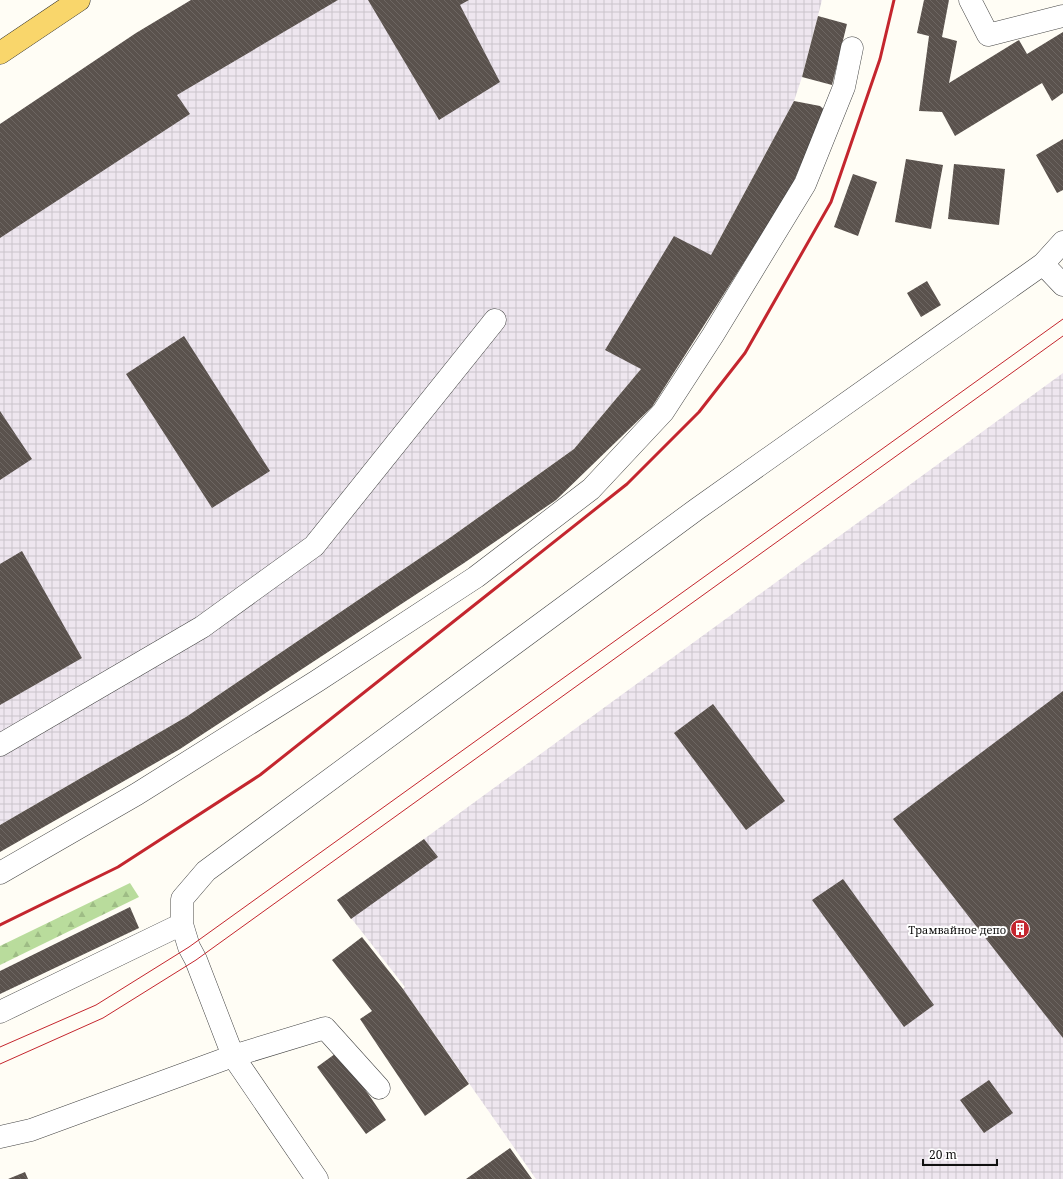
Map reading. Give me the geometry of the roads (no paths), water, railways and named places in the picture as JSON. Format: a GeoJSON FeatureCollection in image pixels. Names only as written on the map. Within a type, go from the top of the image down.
{"type":"FeatureCollection","features":[{"type":"Feature","properties":{"kind":"main road"},"geometry":{"type":"LineString","coordinates":[[0,53],[79,0]]}},
{"type":"Feature","properties":{"kind":"lane"},"geometry":{"type":"LineString","coordinates":[[970,0],[988,35],[1063,16]]}},
{"type":"Feature","properties":{"kind":"lane"},"geometry":{"type":"LineString","coordinates":[[0,873],[137,794],[337,668],[476,577],[591,489],[663,412],[713,335],[806,184],[844,87],[852,48]]}},
{"type":"Feature","properties":{"kind":"lane"},"geometry":{"type":"LineString","coordinates":[[316,1179],[233,1056],[182,924],[182,899],[206,871],[697,509],[1043,264],[1063,242]]}},
{"type":"Feature","properties":{"kind":"lane"},"geometry":{"type":"LineString","coordinates":[[1043,264],[1063,285]]}},
{"type":"Feature","properties":{"kind":"lane"},"geometry":{"type":"LineString","coordinates":[[0,745],[202,627],[314,546],[495,320]]}},
{"type":"Feature","properties":{"kind":"lane"},"geometry":{"type":"LineString","coordinates":[[0,1012],[182,924]]}},
{"type":"Feature","properties":{"kind":"lane"},"geometry":{"type":"LineString","coordinates":[[0,1137],[31,1130],[233,1056],[325,1028],[379,1088]]}},
{"type":"Feature","properties":{"kind":"tram line"},"geometry":{"type":"LineString","coordinates":[[0,1047],[96,1005],[189,947],[1063,319]]}},
{"type":"Feature","properties":{"kind":"tram line"},"geometry":{"type":"LineString","coordinates":[[0,1064],[103,1018],[196,960],[1063,336]]}},
{"type":"Feature","properties":{"kind":"railway"},"geometry":{"type":"LineString","coordinates":[[0,925],[118,867],[260,775],[627,484],[699,412],[745,353],[831,202],[880,59],[894,0]]}},
{"type":"Feature","properties":{"kind":"place","name":"Трамвайное депо"},"geometry":{"type":"Point","coordinates":[1020,929]}}]}
